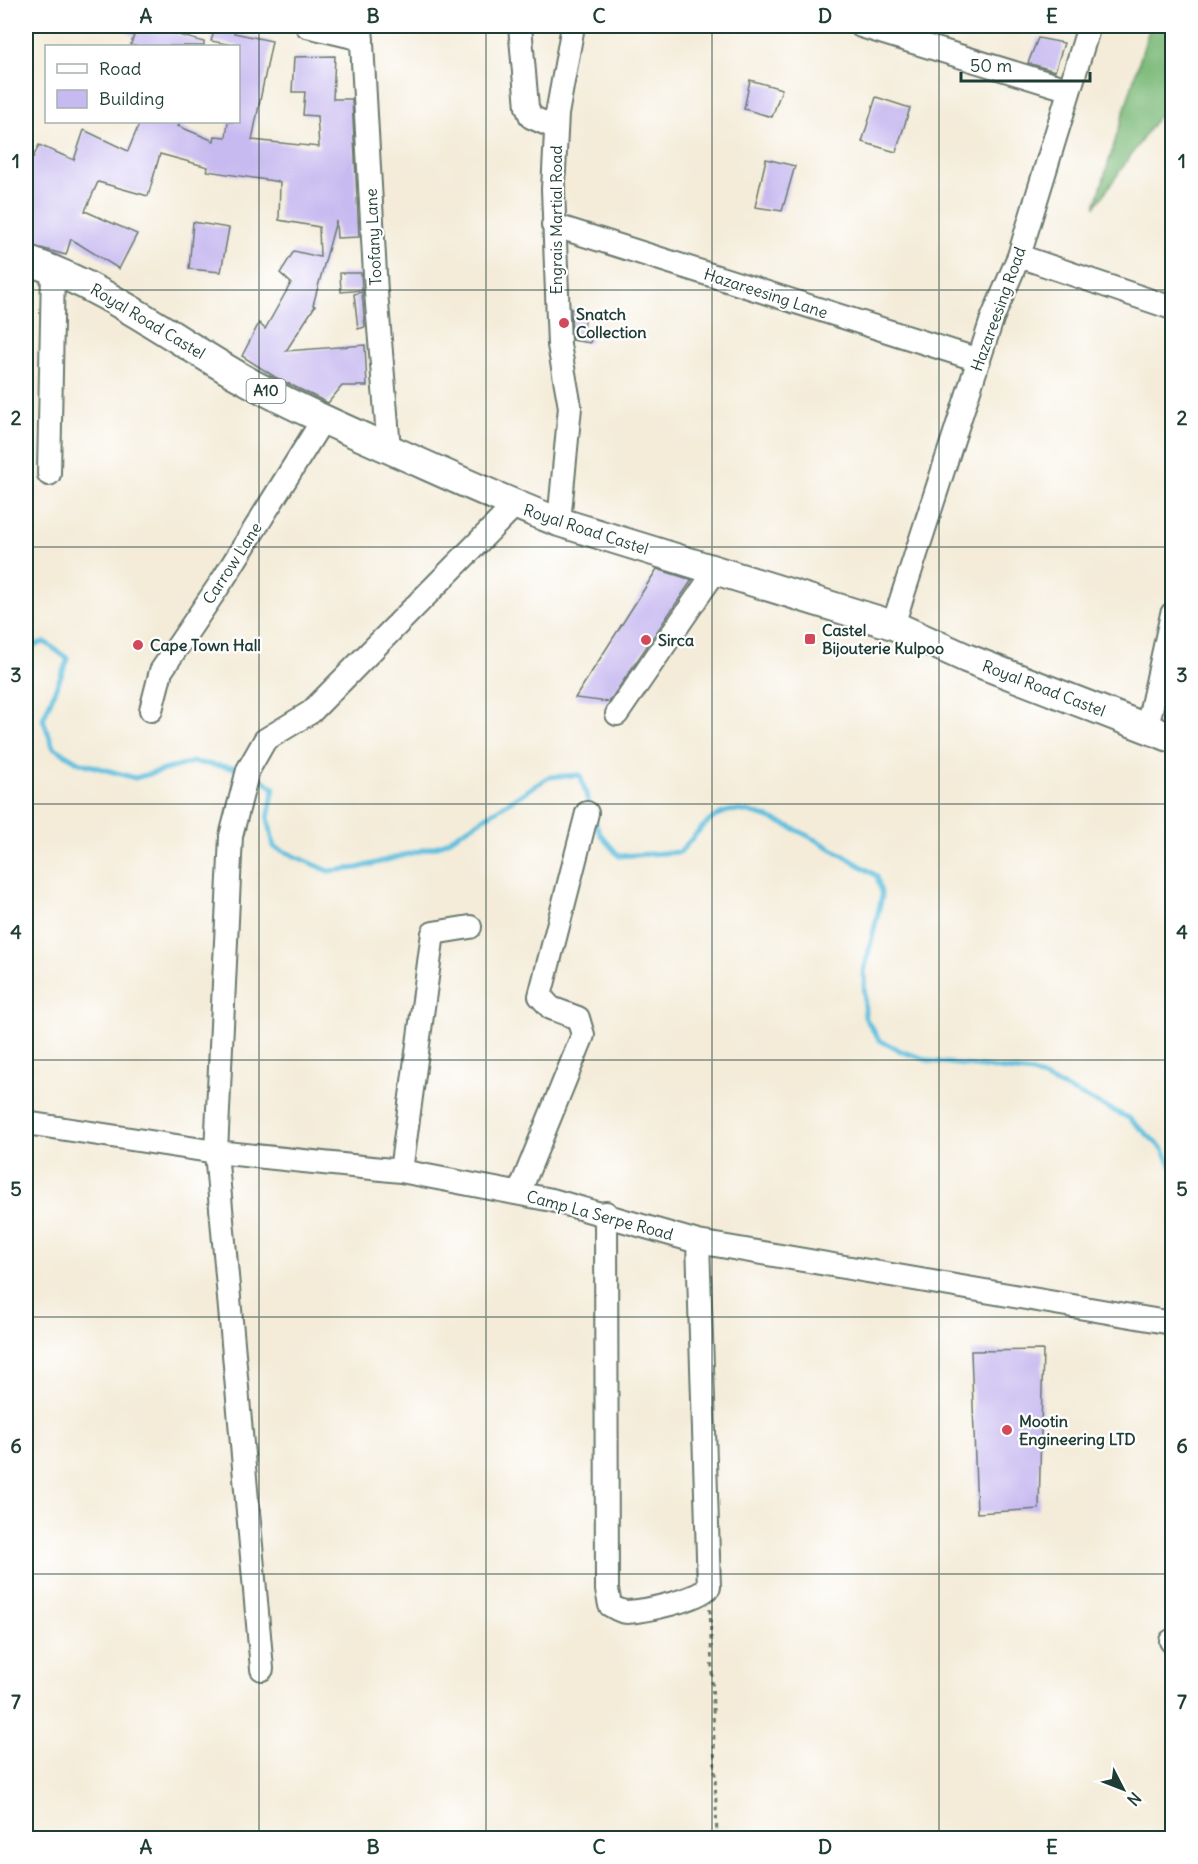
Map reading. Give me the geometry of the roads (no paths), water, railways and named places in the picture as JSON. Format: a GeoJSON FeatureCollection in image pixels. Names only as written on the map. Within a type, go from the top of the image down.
{"type":"FeatureCollection","features":[{"type":"Feature","properties":{"kind":"main road","name":"Royal Road Castel"},"geometry":{"type":"LineString","coordinates":[[26,260],[53,269],[104,292],[239,376],[322,421],[515,505],[559,522],[893,625],[966,658],[1160,733]]}},
{"type":"Feature","properties":{"kind":"street"},"geometry":{"type":"LineString","coordinates":[[307,26],[361,32]]}},
{"type":"Feature","properties":{"kind":"street"},"geometry":{"type":"LineString","coordinates":[[520,26],[527,107],[531,117],[556,128]]}},
{"type":"Feature","properties":{"kind":"street","name":"Engrais Martial Road"},"geometry":{"type":"LineString","coordinates":[[559,522],[570,407],[559,345],[553,225],[556,128],[573,26]]}},
{"type":"Feature","properties":{"kind":"street","name":"Hazareesing Road"},"geometry":{"type":"LineString","coordinates":[[893,625],[992,319],[1019,256],[1089,26]]}},
{"type":"Feature","properties":{"kind":"street"},"geometry":{"type":"LineString","coordinates":[[871,27],[1068,89]]}},
{"type":"Feature","properties":{"kind":"street","name":"Toofany Lane"},"geometry":{"type":"LineString","coordinates":[[361,32],[376,292],[389,449]]}},
{"type":"Feature","properties":{"kind":"street","name":"Hazareesing Lane"},"geometry":{"type":"LineString","coordinates":[[553,225],[979,360]]}},
{"type":"Feature","properties":{"kind":"street"},"geometry":{"type":"LineString","coordinates":[[1019,256],[1173,308]]}},
{"type":"Feature","properties":{"kind":"street"},"geometry":{"type":"LineString","coordinates":[[49,474],[53,269]]}},
{"type":"Feature","properties":{"kind":"street","name":"Carrow Lane"},"geometry":{"type":"LineString","coordinates":[[151,710],[161,671],[224,578],[322,421]]}},
{"type":"Feature","properties":{"kind":"street"},"geometry":{"type":"LineString","coordinates":[[262,1670],[216,1152],[231,836],[253,757],[265,740],[311,712],[515,505]]}},
{"type":"Feature","properties":{"kind":"street"},"geometry":{"type":"LineString","coordinates":[[617,714],[716,570]]}},
{"type":"Feature","properties":{"kind":"street"},"geometry":{"type":"LineString","coordinates":[[1160,733],[1173,614]]}},
{"type":"Feature","properties":{"kind":"street"},"geometry":{"type":"LineString","coordinates":[[519,1193],[583,1035],[578,1018],[551,1008],[540,996],[587,813]]}},
{"type":"Feature","properties":{"kind":"street"},"geometry":{"type":"LineString","coordinates":[[401,1171],[433,933],[470,927]]}},
{"type":"Feature","properties":{"kind":"street","name":"Camp La Serpe Road"},"geometry":{"type":"LineString","coordinates":[[26,1123],[216,1152],[401,1171],[519,1193],[606,1213],[698,1242],[1173,1323]]}},
{"type":"Feature","properties":{"kind":"street"},"geometry":{"type":"LineString","coordinates":[[606,1213],[609,1602],[618,1610],[626,1612],[692,1598],[703,1594],[709,1587],[698,1242]]}},
{"type":"Feature","properties":{"kind":"waterway"},"geometry":{"type":"LineString","coordinates":[[26,647],[45,642],[68,659],[43,719],[53,747],[78,762],[135,778],[193,762],[241,769]]}},
{"type":"Feature","properties":{"kind":"waterway"},"geometry":{"type":"LineString","coordinates":[[253,773],[274,788],[268,818],[274,847],[329,871],[358,868],[441,845],[549,777],[580,775],[590,807]]}},
{"type":"Feature","properties":{"kind":"waterway"},"geometry":{"type":"LineString","coordinates":[[594,819],[600,834],[619,856],[680,852],[712,819],[725,812],[740,811],[780,822],[845,856],[877,876],[882,896],[864,971],[865,1017],[879,1040],[903,1052],[931,1061],[1033,1073],[1129,1118],[1163,1149],[1172,1167]]}},
{"type":"Feature","properties":{"kind":"place","name":"Snatch Collection"},"geometry":{"type":"Point","coordinates":[564,323]}},
{"type":"Feature","properties":{"kind":"place","name":"Castel Bijouterie Kulpoo"},"geometry":{"type":"Point","coordinates":[810,639]}},
{"type":"Feature","properties":{"kind":"place","name":"Sirca"},"geometry":{"type":"Point","coordinates":[646,640]}},
{"type":"Feature","properties":{"kind":"place","name":"Cape Town Hall"},"geometry":{"type":"Point","coordinates":[138,645]}},
{"type":"Feature","properties":{"kind":"place","name":"Mootin Engineering LTD"},"geometry":{"type":"Point","coordinates":[1007,1430]}}]}
